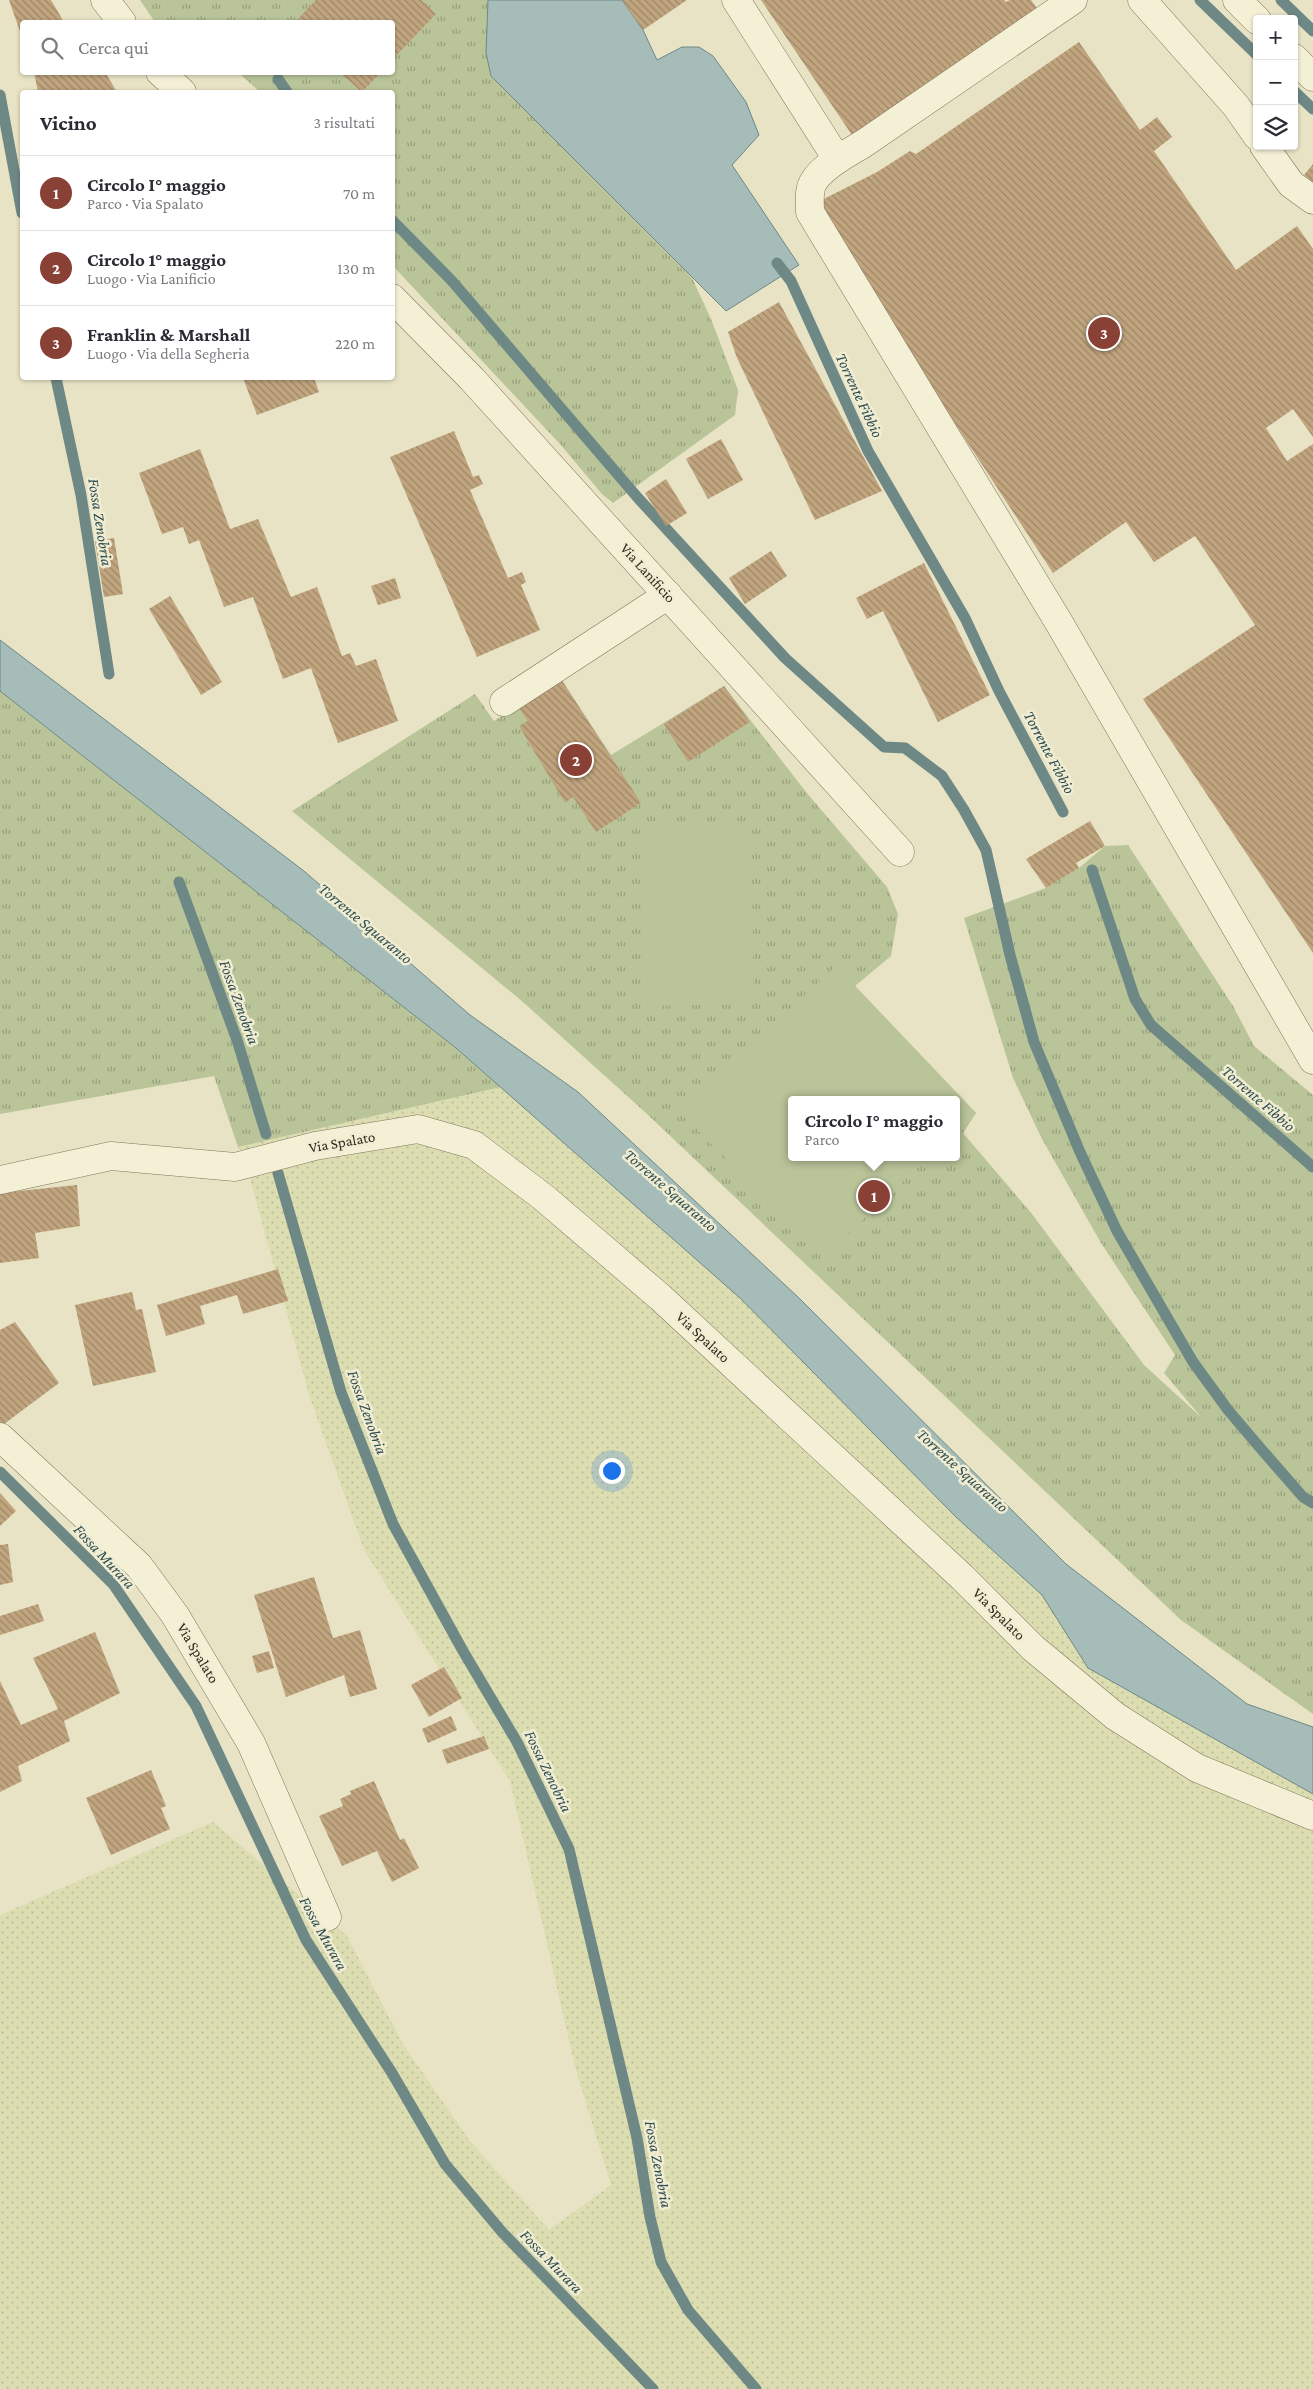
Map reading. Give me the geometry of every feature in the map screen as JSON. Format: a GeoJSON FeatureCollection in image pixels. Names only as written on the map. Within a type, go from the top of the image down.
{"type":"FeatureCollection","features":[{"type":"Feature","properties":{"kind":"street"},"geometry":{"type":"LineString","coordinates":[[105,0],[120,20]]}},
{"type":"Feature","properties":{"kind":"street"},"geometry":{"type":"LineString","coordinates":[[736,0],[837,159]]}},
{"type":"Feature","properties":{"kind":"street"},"geometry":{"type":"LineString","coordinates":[[1074,0],[864,144],[837,159],[814,181],[809,195],[810,212],[1058,621],[1313,1060]]}},
{"type":"Feature","properties":{"kind":"street"},"geometry":{"type":"LineString","coordinates":[[1142,0],[1236,106],[1253,130]]}},
{"type":"Feature","properties":{"kind":"street"},"geometry":{"type":"LineString","coordinates":[[1237,0],[1253,16]]}},
{"type":"Feature","properties":{"kind":"street"},"geometry":{"type":"LineString","coordinates":[[1296,60],[1313,77]]}},
{"type":"Feature","properties":{"kind":"street"},"geometry":{"type":"LineString","coordinates":[[163,75],[180,90]]}},
{"type":"Feature","properties":{"kind":"street"},"geometry":{"type":"LineString","coordinates":[[1267,150],[1290,184],[1313,200]]}},
{"type":"Feature","properties":{"kind":"street","name":"Via Lanificio"},"geometry":{"type":"LineString","coordinates":[[395,301],[472,379],[900,852]]}},
{"type":"Feature","properties":{"kind":"street"},"geometry":{"type":"LineString","coordinates":[[504,702],[668,595]]}},
{"type":"Feature","properties":{"kind":"street","name":"Via Spalato"},"geometry":{"type":"LineString","coordinates":[[0,1180],[111,1156],[235,1166],[315,1146],[418,1129],[474,1145],[543,1197],[660,1297],[962,1578],[1033,1648],[1115,1716],[1197,1768],[1313,1816]]}},
{"type":"Feature","properties":{"kind":"street","name":"Via Spalato"},"geometry":{"type":"LineString","coordinates":[[0,1438],[139,1566],[175,1615],[251,1743],[327,1917]]}},
{"type":"Feature","properties":{"kind":"green space"},"geometry":{"type":"Polygon","coordinates":[[[140,0],[488,0],[491,76],[692,278],[711,319],[738,390],[735,415],[613,503],[602,494],[560,444],[395,268],[395,90],[258,90],[241,75],[395,75],[395,20],[154,20],[140,0]]]}},
{"type":"Feature","properties":{"kind":"green space"},"geometry":{"type":"Polygon","coordinates":[[[561,679],[611,755],[724,686],[806,792],[887,887],[898,914],[891,956],[855,986],[960,1096],[788,1096],[788,1161],[960,1161],[960,1096],[976,1113],[963,1133],[1032,1214],[1144,1365],[1201,1417],[1164,1373],[1175,1355],[1101,1243],[1042,1139],[1013,1078],[964,918],[1046,888],[1079,868],[1105,846],[1128,845],[1233,1006],[1254,1046],[1313,1095],[1313,1714],[1181,1620],[646,1113],[523,1002],[292,811],[475,694],[494,721],[561,679]]]}},
{"type":"Feature","properties":{"kind":"green space"},"geometry":{"type":"Polygon","coordinates":[[[0,691],[456,1048],[501,1087],[238,1147],[214,1076],[0,1114],[0,691]]]}},
{"type":"Feature","properties":{"kind":"green space"},"geometry":{"type":"Polygon","coordinates":[[[751,827],[754,1004],[643,1006],[640,829],[751,827]]]}},
{"type":"Feature","properties":{"kind":"green space"},"geometry":{"type":"Polygon","coordinates":[[[836,966],[960,1096],[788,1096],[788,1161],[924,1161],[823,1258],[679,1111],[836,966]]]}},
{"type":"Feature","properties":{"kind":"green space"},"geometry":{"type":"Polygon","coordinates":[[[501,1087],[740,1298],[956,1517],[1042,1595],[1088,1668],[1313,1794],[1313,2389],[0,2389],[0,1915],[213,1822],[347,1936],[403,2044],[470,2141],[549,2230],[611,2185],[575,2067],[510,1781],[364,1550],[310,1398],[246,1164],[238,1147],[501,1087]]]}},
{"type":"Feature","properties":{"kind":"green space"},"geometry":{"type":"Polygon","coordinates":[[[960,1096],[976,1113],[960,1128],[960,1096]]]}},
{"type":"Feature","properties":{"kind":"water"},"geometry":{"type":"Polygon","coordinates":[[[488,0],[622,0],[643,30],[657,60],[682,47],[699,47],[713,56],[746,102],[759,135],[732,165],[799,265],[726,311],[491,76],[486,53],[488,0]]]}},
{"type":"Feature","properties":{"kind":"water","name":"Torrente Squaranto"},"geometry":{"type":"Polygon","coordinates":[[[0,640],[304,871],[470,1015],[578,1092],[798,1297],[1066,1564],[1247,1704],[1313,1727],[1313,1794],[1088,1668],[1042,1595],[956,1517],[740,1298],[456,1048],[0,691],[0,640]]]}},
{"type":"Feature","properties":{"kind":"building"},"geometry":{"type":"Polygon","coordinates":[[[9,0],[51,0],[63,20],[20,20],[20,31],[9,0]]]}},
{"type":"Feature","properties":{"kind":"building"},"geometry":{"type":"Polygon","coordinates":[[[316,0],[421,0],[436,14],[395,57],[395,20],[297,20],[316,0]]]}},
{"type":"Feature","properties":{"kind":"building"},"geometry":{"type":"Polygon","coordinates":[[[622,0],[687,0],[643,30],[622,0]]]}},
{"type":"Feature","properties":{"kind":"building"},"geometry":{"type":"Polygon","coordinates":[[[761,0],[1004,0],[1006,2],[1010,0],[1031,0],[1041,14],[856,141],[761,0]]]}},
{"type":"Feature","properties":{"kind":"building"},"geometry":{"type":"Polygon","coordinates":[[[1079,42],[1140,130],[1157,117],[1172,137],[1154,151],[1236,270],[1297,226],[1313,249],[1313,437],[1293,409],[1266,428],[1287,461],[1313,444],[1313,953],[1143,699],[1255,625],[1195,536],[1154,562],[1126,522],[1053,573],[812,205],[877,172],[910,151],[916,154],[1079,42]]]}},
{"type":"Feature","properties":{"kind":"building"},"geometry":{"type":"Polygon","coordinates":[[[35,75],[107,75],[116,90],[38,90],[35,75]]]}},
{"type":"Feature","properties":{"kind":"building"},"geometry":{"type":"Polygon","coordinates":[[[342,75],[378,75],[364,90],[360,90],[342,75]]]}},
{"type":"Feature","properties":{"kind":"building"},"geometry":{"type":"Polygon","coordinates":[[[1313,164],[1313,182],[1304,175],[1313,164]]]}},
{"type":"Feature","properties":{"kind":"building"},"geometry":{"type":"Polygon","coordinates":[[[779,302],[882,491],[815,520],[737,358],[728,332],[779,302]]]}},
{"type":"Feature","properties":{"kind":"building"},"geometry":{"type":"Polygon","coordinates":[[[244,380],[315,380],[319,392],[257,415],[244,380]]]}},
{"type":"Feature","properties":{"kind":"building"},"geometry":{"type":"Polygon","coordinates":[[[454,431],[473,477],[479,475],[483,484],[470,490],[508,578],[522,572],[526,582],[521,585],[540,630],[477,657],[390,457],[454,431]]]}},
{"type":"Feature","properties":{"kind":"building"},"geometry":{"type":"Polygon","coordinates":[[[721,439],[743,480],[708,499],[686,459],[721,439]]]}},
{"type":"Feature","properties":{"kind":"building"},"geometry":{"type":"Polygon","coordinates":[[[200,449],[230,529],[258,519],[291,597],[317,587],[342,656],[350,653],[356,666],[376,659],[398,721],[338,743],[311,668],[283,679],[253,597],[224,607],[199,540],[189,544],[183,527],[162,534],[139,473],[200,449]]]}},
{"type":"Feature","properties":{"kind":"building"},"geometry":{"type":"Polygon","coordinates":[[[666,479],[687,513],[666,526],[645,493],[666,479]]]}},
{"type":"Feature","properties":{"kind":"building"},"geometry":{"type":"Polygon","coordinates":[[[114,538],[123,594],[104,597],[95,541],[114,538]]]}},
{"type":"Feature","properties":{"kind":"building"},"geometry":{"type":"Polygon","coordinates":[[[771,551],[787,576],[745,604],[729,578],[771,551]]]}},
{"type":"Feature","properties":{"kind":"building"},"geometry":{"type":"Polygon","coordinates":[[[924,563],[990,695],[938,722],[883,611],[867,619],[856,598],[924,563]]]}},
{"type":"Feature","properties":{"kind":"building"},"geometry":{"type":"Polygon","coordinates":[[[395,578],[401,598],[378,605],[371,586],[395,578]]]}},
{"type":"Feature","properties":{"kind":"building"},"geometry":{"type":"Polygon","coordinates":[[[170,596],[222,682],[201,695],[149,609],[170,596]]]}},
{"type":"Feature","properties":{"kind":"building"},"geometry":{"type":"Polygon","coordinates":[[[561,679],[641,803],[596,832],[573,797],[565,803],[519,726],[528,721],[518,707],[561,679]]]}},
{"type":"Feature","properties":{"kind":"building"},"geometry":{"type":"Polygon","coordinates":[[[724,686],[750,722],[688,762],[664,724],[724,686]]]}},
{"type":"Feature","properties":{"kind":"building"},"geometry":{"type":"Polygon","coordinates":[[[1090,821],[1105,846],[1076,863],[1079,868],[1046,888],[1026,859],[1090,821]]]}},
{"type":"Feature","properties":{"kind":"building"},"geometry":{"type":"Polygon","coordinates":[[[77,1185],[80,1226],[35,1233],[39,1258],[0,1263],[0,1193],[77,1185]]]}},
{"type":"Feature","properties":{"kind":"building"},"geometry":{"type":"Polygon","coordinates":[[[278,1269],[288,1301],[243,1314],[237,1295],[200,1306],[205,1324],[166,1336],[157,1305],[278,1269]]]}},
{"type":"Feature","properties":{"kind":"building"},"geometry":{"type":"Polygon","coordinates":[[[132,1292],[136,1310],[142,1309],[156,1372],[93,1386],[75,1305],[132,1292]]]}},
{"type":"Feature","properties":{"kind":"building"},"geometry":{"type":"Polygon","coordinates":[[[15,1322],[59,1383],[0,1427],[0,1330],[15,1322]]]}},
{"type":"Feature","properties":{"kind":"building"},"geometry":{"type":"Polygon","coordinates":[[[0,1493],[16,1511],[0,1526],[0,1493]]]}},
{"type":"Feature","properties":{"kind":"building"},"geometry":{"type":"Polygon","coordinates":[[[8,1544],[13,1582],[0,1585],[0,1545],[8,1544]]]}},
{"type":"Feature","properties":{"kind":"building"},"geometry":{"type":"Polygon","coordinates":[[[314,1577],[333,1638],[360,1630],[377,1689],[350,1697],[344,1675],[286,1697],[254,1595],[314,1577]]]}},
{"type":"Feature","properties":{"kind":"building"},"geometry":{"type":"Polygon","coordinates":[[[38,1604],[44,1621],[0,1635],[0,1616],[38,1604]]]}},
{"type":"Feature","properties":{"kind":"building"},"geometry":{"type":"Polygon","coordinates":[[[95,1632],[120,1693],[64,1721],[70,1741],[18,1766],[22,1781],[0,1792],[0,1681],[21,1725],[58,1709],[33,1658],[95,1632]]]}},
{"type":"Feature","properties":{"kind":"building"},"geometry":{"type":"Polygon","coordinates":[[[269,1651],[274,1668],[257,1673],[252,1656],[269,1651]]]}},
{"type":"Feature","properties":{"kind":"building"},"geometry":{"type":"Polygon","coordinates":[[[444,1667],[462,1698],[429,1717],[411,1685],[444,1667]]]}},
{"type":"Feature","properties":{"kind":"building"},"geometry":{"type":"Polygon","coordinates":[[[451,1716],[457,1730],[428,1743],[422,1729],[451,1716]]]}},
{"type":"Feature","properties":{"kind":"building"},"geometry":{"type":"Polygon","coordinates":[[[484,1736],[489,1749],[447,1764],[442,1750],[484,1736]]]}},
{"type":"Feature","properties":{"kind":"building"},"geometry":{"type":"Polygon","coordinates":[[[151,1770],[166,1806],[161,1808],[170,1829],[111,1855],[86,1798],[151,1770]]]}},
{"type":"Feature","properties":{"kind":"building"},"geometry":{"type":"Polygon","coordinates":[[[374,1781],[400,1840],[404,1838],[419,1868],[392,1882],[377,1851],[342,1866],[319,1816],[343,1806],[340,1799],[351,1794],[350,1791],[374,1781]]]}},
{"type":"Feature","properties":{"kind":"waterway"},"geometry":{"type":"LineString","coordinates":[[1200,0],[1253,51]]}},
{"type":"Feature","properties":{"kind":"waterway"},"geometry":{"type":"LineString","coordinates":[[1281,0],[1313,31]]}},
{"type":"Feature","properties":{"kind":"waterway"},"geometry":{"type":"LineString","coordinates":[[278,79],[286,90]]}},
{"type":"Feature","properties":{"kind":"waterway","name":"Fossa Zenobria"},"geometry":{"type":"LineString","coordinates":[[0,95],[20,202]]}},
{"type":"Feature","properties":{"kind":"waterway"},"geometry":{"type":"LineString","coordinates":[[1298,95],[1313,109]]}},
{"type":"Feature","properties":{"kind":"waterway"},"geometry":{"type":"LineString","coordinates":[[395,223],[452,281],[638,498],[785,658],[884,747],[905,748],[942,776],[964,810],[986,850],[1010,955],[1034,1042],[1080,1152],[1117,1231],[1193,1362],[1228,1410],[1262,1450],[1303,1497],[1313,1503]]}},
{"type":"Feature","properties":{"kind":"waterway","name":"Torrente Fibbio"},"geometry":{"type":"LineString","coordinates":[[777,263],[791,281],[868,451],[965,618],[999,691],[1063,812]]}},
{"type":"Feature","properties":{"kind":"waterway","name":"Fossa Zenobria"},"geometry":{"type":"LineString","coordinates":[[56,380],[81,495],[109,674]]}},
{"type":"Feature","properties":{"kind":"waterway","name":"Torrente Fibbio"},"geometry":{"type":"LineString","coordinates":[[1092,870],[1135,999],[1151,1025],[1313,1167]]}},
{"type":"Feature","properties":{"kind":"waterway","name":"Fossa Zenobria"},"geometry":{"type":"LineString","coordinates":[[179,882],[237,1040],[266,1134]]}},
{"type":"Feature","properties":{"kind":"waterway","name":"Fossa Zenobria"},"geometry":{"type":"LineString","coordinates":[[278,1173],[341,1392],[393,1524],[463,1651],[517,1742],[569,1849],[637,2138],[650,2217],[661,2262],[688,2310],[756,2389]]}},
{"type":"Feature","properties":{"kind":"waterway","name":"Fossa Murara"},"geometry":{"type":"LineString","coordinates":[[0,1472],[113,1584],[196,1706],[306,1940],[392,2073],[445,2164],[502,2232],[653,2389]]}},
{"type":"Feature","properties":{"kind":"place","name":"Franklin & Marshall"},"geometry":{"type":"Point","coordinates":[1104,333]}},
{"type":"Feature","properties":{"kind":"place","name":"Circolo 1° maggio"},"geometry":{"type":"Point","coordinates":[576,760]}},
{"type":"Feature","properties":{"kind":"place","name":"Circolo I° maggio"},"geometry":{"type":"Point","coordinates":[874,1196]}}]}
